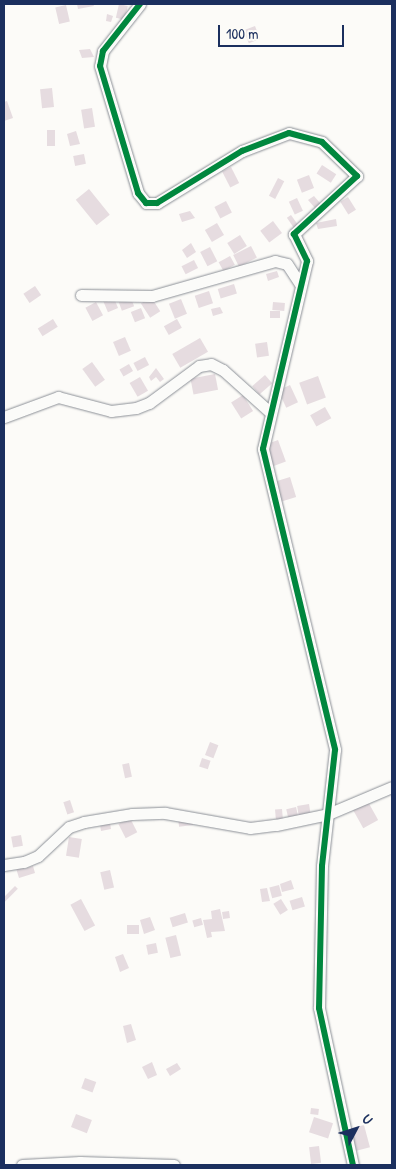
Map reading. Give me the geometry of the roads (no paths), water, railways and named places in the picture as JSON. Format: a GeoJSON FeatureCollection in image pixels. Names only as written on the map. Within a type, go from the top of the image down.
{"type":"FeatureCollection","features":[{"type":"Feature","properties":{"kind":"street"},"geometry":{"type":"LineString","coordinates":[[140,4],[103,52],[100,66],[138,192],[146,203],[157,203],[242,151],[289,133],[306,136],[327,146],[352,182],[294,234],[307,259],[264,442],[264,466],[335,750],[322,866],[319,1008],[353,1165]]}},
{"type":"Feature","properties":{"kind":"street"},"geometry":{"type":"LineString","coordinates":[[81,296],[152,296],[276,261],[287,264],[300,284]]}},
{"type":"Feature","properties":{"kind":"street"},"geometry":{"type":"LineString","coordinates":[[4,417],[58,397],[111,411],[136,408],[199,366],[210,364],[223,370],[271,413]]}},
{"type":"Feature","properties":{"kind":"street"},"geometry":{"type":"LineString","coordinates":[[4,865],[24,862],[38,856],[69,827],[132,814],[190,815],[212,823],[250,828],[306,821],[328,814],[392,787]]}},
{"type":"Feature","properties":{"kind":"street"},"geometry":{"type":"LineString","coordinates":[[22,1165],[80,1162],[174,1165]]}}]}
